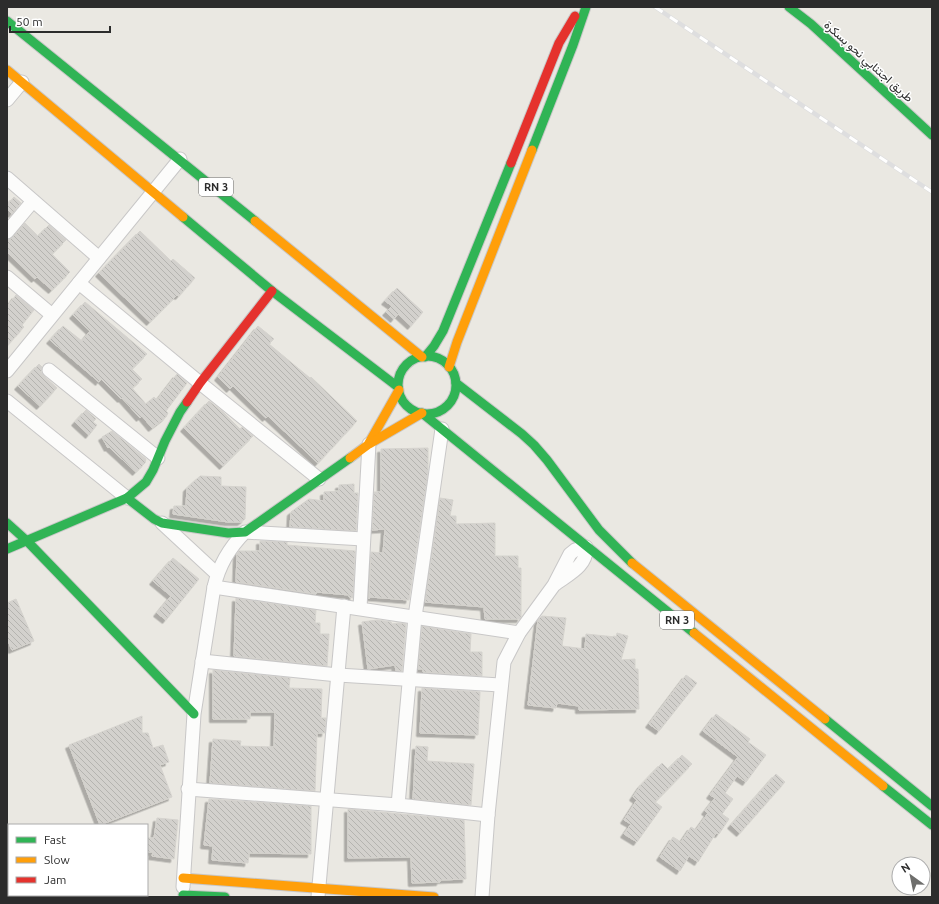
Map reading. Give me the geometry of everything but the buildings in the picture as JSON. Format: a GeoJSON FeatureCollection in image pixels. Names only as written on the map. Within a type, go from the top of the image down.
{"type":"FeatureCollection","features":[{"type":"Feature","properties":{"kind":"main road"},"geometry":{"type":"LineString","coordinates":[[424,357],[434,346],[443,330],[559,43],[580,7]]}},
{"type":"Feature","properties":{"kind":"main road"},"geometry":{"type":"LineString","coordinates":[[449,367],[457,342],[573,45],[586,7]]}},
{"type":"Feature","properties":{"kind":"main road","name":"طريق اجتنابي نحو بسكرة"},"geometry":{"type":"LineString","coordinates":[[789,7],[811,24],[932,135]]}},
{"type":"Feature","properties":{"kind":"main road","name":"RN 3"},"geometry":{"type":"LineString","coordinates":[[7,21],[180,158],[424,357]]}},
{"type":"Feature","properties":{"kind":"main road"},"geometry":{"type":"LineString","coordinates":[[7,70],[272,291],[398,388],[401,398],[406,405],[413,410],[431,414],[439,411],[452,400],[456,383],[455,377],[449,367],[438,359],[424,357],[414,359],[407,364],[399,378],[398,388],[369,444]]}},
{"type":"Feature","properties":{"kind":"main road"},"geometry":{"type":"LineString","coordinates":[[7,549],[127,498],[146,482],[153,470],[171,427],[180,412],[200,383],[272,291]]}},
{"type":"Feature","properties":{"kind":"main road","name":"RN 3"},"geometry":{"type":"LineString","coordinates":[[456,383],[534,445],[547,460],[593,538],[932,825]]}},
{"type":"Feature","properties":{"kind":"main road"},"geometry":{"type":"LineString","coordinates":[[127,498],[154,519],[162,523],[228,533],[245,532],[319,478],[369,444],[422,413]]}},
{"type":"Feature","properties":{"kind":"main road","name":"RN 3"},"geometry":{"type":"LineString","coordinates":[[422,413],[593,538],[633,564],[932,806]]}},
{"type":"Feature","properties":{"kind":"main road"},"geometry":{"type":"LineString","coordinates":[[7,523],[27,540],[194,714]]}},
{"type":"Feature","properties":{"kind":"main road"},"geometry":{"type":"LineString","coordinates":[[183,878],[319,892],[434,897]]}},
{"type":"Feature","properties":{"kind":"main road"},"geometry":{"type":"LineString","coordinates":[[182,896],[225,897]]}},
{"type":"Feature","properties":{"kind":"street"},"geometry":{"type":"LineString","coordinates":[[7,100],[22,82]]}},
{"type":"Feature","properties":{"kind":"street"},"geometry":{"type":"LineString","coordinates":[[7,371],[154,192],[180,158]]}},
{"type":"Feature","properties":{"kind":"street"},"geometry":{"type":"LineString","coordinates":[[7,178],[99,258]]}},
{"type":"Feature","properties":{"kind":"street"},"geometry":{"type":"LineString","coordinates":[[7,232],[34,201]]}},
{"type":"Feature","properties":{"kind":"street"},"geometry":{"type":"LineString","coordinates":[[7,278],[52,315]]}},
{"type":"Feature","properties":{"kind":"street"},"geometry":{"type":"LineString","coordinates":[[79,283],[200,383],[319,478]]}},
{"type":"Feature","properties":{"kind":"street"},"geometry":{"type":"LineString","coordinates":[[49,370],[158,458]]}},
{"type":"Feature","properties":{"kind":"street"},"geometry":{"type":"LineString","coordinates":[[7,401],[127,498]]}},
{"type":"Feature","properties":{"kind":"street"},"geometry":{"type":"LineString","coordinates":[[398,805],[415,617],[442,429]]}},
{"type":"Feature","properties":{"kind":"street"},"geometry":{"type":"LineString","coordinates":[[360,608],[369,444]]}},
{"type":"Feature","properties":{"kind":"street"},"geometry":{"type":"LineString","coordinates":[[162,523],[217,574]]}},
{"type":"Feature","properties":{"kind":"street"},"geometry":{"type":"LineString","coordinates":[[182,896],[194,714],[214,587],[217,574],[229,549],[245,532],[363,539]]}},
{"type":"Feature","properties":{"kind":"street"},"geometry":{"type":"LineString","coordinates":[[482,897],[500,685],[504,662],[519,633],[554,585],[583,563],[593,538]]}},
{"type":"Feature","properties":{"kind":"street"},"geometry":{"type":"LineString","coordinates":[[214,587],[519,633]]}},
{"type":"Feature","properties":{"kind":"street"},"geometry":{"type":"LineString","coordinates":[[319,892],[344,606]]}},
{"type":"Feature","properties":{"kind":"street"},"geometry":{"type":"LineString","coordinates":[[202,661],[338,675],[500,685]]}},
{"type":"Feature","properties":{"kind":"street"},"geometry":{"type":"LineString","coordinates":[[188,789],[398,805],[488,815]]}},
{"type":"Feature","properties":{"kind":"railway"},"geometry":{"type":"LineString","coordinates":[[655,7],[932,192]]}},
{"type":"Feature","properties":{"kind":"traffic: fast"},"geometry":{"type":"LineString","coordinates":[[532,150],[573,45],[586,7]]}},
{"type":"Feature","properties":{"kind":"traffic: fast"},"geometry":{"type":"LineString","coordinates":[[789,7],[811,24],[932,135]]}},
{"type":"Feature","properties":{"kind":"traffic: fast"},"geometry":{"type":"LineString","coordinates":[[7,21],[255,221]]}},
{"type":"Feature","properties":{"kind":"traffic: fast"},"geometry":{"type":"LineString","coordinates":[[425,357],[443,331],[511,163]]}},
{"type":"Feature","properties":{"kind":"traffic: fast"},"geometry":{"type":"LineString","coordinates":[[183,217],[272,291],[398,387]]}},
{"type":"Feature","properties":{"kind":"traffic: fast"},"geometry":{"type":"LineString","coordinates":[[427,356],[443,361],[451,369],[456,385],[451,401],[443,409],[427,414],[411,409],[403,401],[398,385],[403,369],[411,361],[427,356]]}},
{"type":"Feature","properties":{"kind":"traffic: fast"},"geometry":{"type":"LineString","coordinates":[[456,383],[534,445],[547,460],[599,530],[632,563]]}},
{"type":"Feature","properties":{"kind":"traffic: fast"},"geometry":{"type":"LineString","coordinates":[[7,549],[127,498],[146,482],[153,470],[165,441],[187,402]]}},
{"type":"Feature","properties":{"kind":"traffic: fast"},"geometry":{"type":"LineString","coordinates":[[422,413],[694,633]]}},
{"type":"Feature","properties":{"kind":"traffic: fast"},"geometry":{"type":"LineString","coordinates":[[127,498],[154,519],[162,523],[228,533],[245,532],[350,458]]}},
{"type":"Feature","properties":{"kind":"traffic: fast"},"geometry":{"type":"LineString","coordinates":[[7,523],[27,541],[194,714]]}},
{"type":"Feature","properties":{"kind":"traffic: fast"},"geometry":{"type":"LineString","coordinates":[[825,719],[932,806]]}},
{"type":"Feature","properties":{"kind":"traffic: fast"},"geometry":{"type":"LineString","coordinates":[[883,786],[932,825]]}},
{"type":"Feature","properties":{"kind":"traffic: fast"},"geometry":{"type":"LineString","coordinates":[[183,895],[225,897]]}},
{"type":"Feature","properties":{"kind":"traffic: slow"},"geometry":{"type":"LineString","coordinates":[[7,70],[183,217]]}},
{"type":"Feature","properties":{"kind":"traffic: slow"},"geometry":{"type":"LineString","coordinates":[[449,367],[457,342],[532,150]]}},
{"type":"Feature","properties":{"kind":"traffic: slow"},"geometry":{"type":"LineString","coordinates":[[255,221],[422,357]]}},
{"type":"Feature","properties":{"kind":"traffic: slow"},"geometry":{"type":"LineString","coordinates":[[369,443],[399,390]]}},
{"type":"Feature","properties":{"kind":"traffic: slow"},"geometry":{"type":"LineString","coordinates":[[350,458],[369,444],[422,413]]}},
{"type":"Feature","properties":{"kind":"traffic: slow"},"geometry":{"type":"LineString","coordinates":[[632,563],[825,719]]}},
{"type":"Feature","properties":{"kind":"traffic: slow"},"geometry":{"type":"LineString","coordinates":[[694,633],[883,786]]}},
{"type":"Feature","properties":{"kind":"traffic: slow"},"geometry":{"type":"LineString","coordinates":[[183,878],[434,897]]}},
{"type":"Feature","properties":{"kind":"traffic: jam"},"geometry":{"type":"LineString","coordinates":[[511,163],[559,43],[575,16]]}},
{"type":"Feature","properties":{"kind":"traffic: jam"},"geometry":{"type":"LineString","coordinates":[[187,402],[200,383],[272,291]]}}]}
